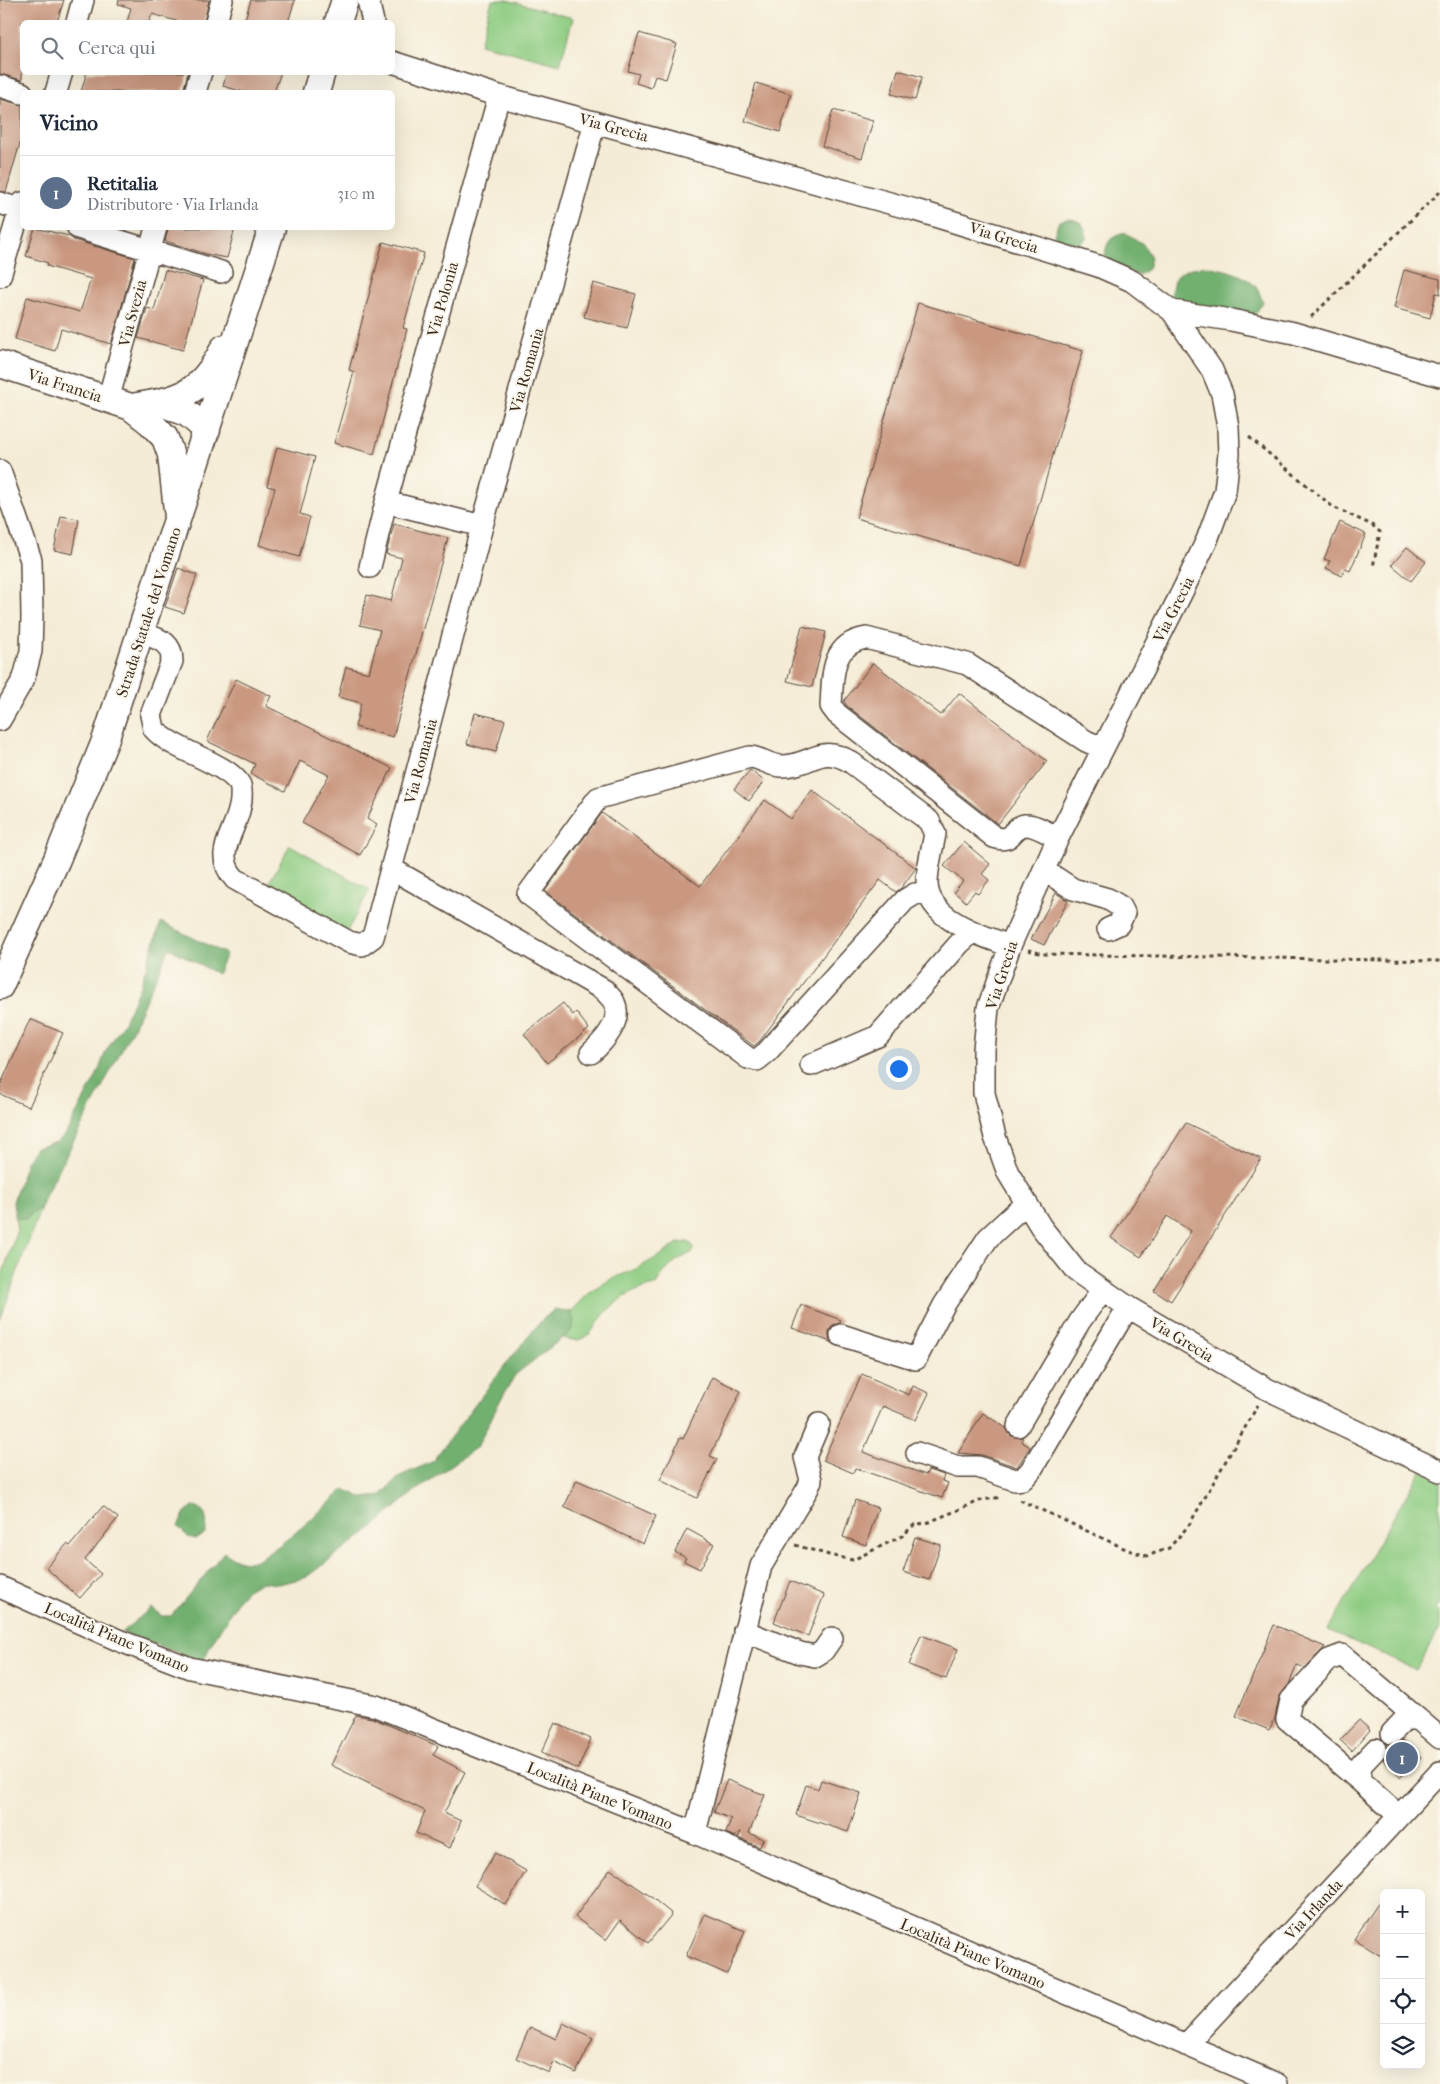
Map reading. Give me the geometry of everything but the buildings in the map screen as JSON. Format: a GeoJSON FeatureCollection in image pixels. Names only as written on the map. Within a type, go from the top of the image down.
{"type":"FeatureCollection","features":[{"type":"Feature","properties":{"kind":"main road"},"geometry":{"type":"LineString","coordinates":[[317,90],[321,75]]}},
{"type":"Feature","properties":{"kind":"main road","name":"Strada Statale del Vomano"},"geometry":{"type":"LineString","coordinates":[[0,986],[106,741],[271,230]]}},
{"type":"Feature","properties":{"kind":"main road"},"geometry":{"type":"LineString","coordinates":[[156,412],[189,392],[206,377],[217,361],[247,306]]}},
{"type":"Feature","properties":{"kind":"main road","name":"Via Francia"},"geometry":{"type":"LineString","coordinates":[[0,364],[120,403],[156,412],[179,432],[193,433],[207,430]]}},
{"type":"Feature","properties":{"kind":"main road","name":"Via Francia"},"geometry":{"type":"LineString","coordinates":[[156,412],[164,438],[172,455],[177,523]]}},
{"type":"Feature","properties":{"kind":"street"},"geometry":{"type":"LineString","coordinates":[[78,20],[83,0]]}},
{"type":"Feature","properties":{"kind":"street"},"geometry":{"type":"LineString","coordinates":[[217,20],[222,0]]}},
{"type":"Feature","properties":{"kind":"street"},"geometry":{"type":"LineString","coordinates":[[368,0],[373,20]]}},
{"type":"Feature","properties":{"kind":"street","name":"Via Grecia"},"geometry":{"type":"LineString","coordinates":[[395,63],[499,96],[915,210],[1098,266],[1132,281],[1172,311],[1212,370],[1222,394],[1228,427],[1229,454],[1225,491],[1207,540],[1058,838],[1010,946],[988,1008],[984,1050],[984,1093],[995,1137],[1008,1173],[1026,1204],[1061,1254],[1076,1271],[1102,1291],[1267,1389],[1440,1471]]}},
{"type":"Feature","properties":{"kind":"street"},"geometry":{"type":"LineString","coordinates":[[57,90],[61,75]]}},
{"type":"Feature","properties":{"kind":"street"},"geometry":{"type":"LineString","coordinates":[[196,90],[200,75]]}},
{"type":"Feature","properties":{"kind":"street"},"geometry":{"type":"LineString","coordinates":[[0,86],[20,92]]}},
{"type":"Feature","properties":{"kind":"street","name":"Via Polonia"},"geometry":{"type":"LineString","coordinates":[[370,566],[386,502],[499,96]]}},
{"type":"Feature","properties":{"kind":"street","name":"Via Romania"},"geometry":{"type":"LineString","coordinates":[[142,633],[166,644],[172,654],[172,661],[151,715],[154,729],[174,745],[234,776],[241,788],[240,807],[224,855],[226,869],[235,879],[349,942],[362,945],[373,937],[482,526],[595,122]]}},
{"type":"Feature","properties":{"kind":"street"},"geometry":{"type":"LineString","coordinates":[[0,203],[20,207]]}},
{"type":"Feature","properties":{"kind":"street"},"geometry":{"type":"LineString","coordinates":[[0,276],[20,213]]}},
{"type":"Feature","properties":{"kind":"street"},"geometry":{"type":"LineString","coordinates":[[85,230],[221,272]]}},
{"type":"Feature","properties":{"kind":"street","name":"Via Svezia"},"geometry":{"type":"LineString","coordinates":[[120,403],[155,230]]}},
{"type":"Feature","properties":{"kind":"street"},"geometry":{"type":"LineString","coordinates":[[1172,311],[1294,333],[1440,376]]}},
{"type":"Feature","properties":{"kind":"street"},"geometry":{"type":"LineString","coordinates":[[0,471],[31,560],[32,617],[31,651],[24,678],[0,720]]}},
{"type":"Feature","properties":{"kind":"street"},"geometry":{"type":"LineString","coordinates":[[386,502],[482,526]]}},
{"type":"Feature","properties":{"kind":"street"},"geometry":{"type":"LineString","coordinates":[[1058,838],[1033,827],[1025,826],[1020,827],[1010,838],[994,837],[837,714],[831,706],[834,670],[838,657],[846,646],[856,640],[866,638],[967,664],[1086,741],[1102,748]]}},
{"type":"Feature","properties":{"kind":"street"},"geometry":{"type":"LineString","coordinates":[[928,892],[915,894],[905,900],[767,1052],[757,1060],[748,1058],[528,894],[598,798],[750,757],[759,758],[765,763],[780,766],[832,754],[842,756],[929,821],[935,834],[927,884],[931,901],[937,910],[972,932],[1010,946]]}},
{"type":"Feature","properties":{"kind":"street"},"geometry":{"type":"LineString","coordinates":[[392,869],[604,990],[615,1003],[617,1015],[604,1041],[591,1053]]}},
{"type":"Feature","properties":{"kind":"street"},"geometry":{"type":"LineString","coordinates":[[1044,870],[1073,889],[1108,899],[1121,907],[1124,913],[1119,924],[1108,929]]}},
{"type":"Feature","properties":{"kind":"street"},"geometry":{"type":"LineString","coordinates":[[812,1065],[878,1036],[959,944],[972,932]]}},
{"type":"Feature","properties":{"kind":"street"},"geometry":{"type":"LineString","coordinates":[[841,1335],[916,1359],[944,1305],[988,1238],[1026,1204]]}},
{"type":"Feature","properties":{"kind":"street"},"geometry":{"type":"LineString","coordinates":[[1018,1426],[1080,1321],[1102,1291]]}},
{"type":"Feature","properties":{"kind":"street"},"geometry":{"type":"LineString","coordinates":[[917,1452],[958,1467],[978,1467],[1015,1480],[1023,1479],[1031,1470],[1128,1307]]}},
{"type":"Feature","properties":{"kind":"street"},"geometry":{"type":"LineString","coordinates":[[695,1833],[761,1566],[808,1488],[811,1480],[805,1457],[819,1424]]}},
{"type":"Feature","properties":{"kind":"street","name":"Località Piane Vomano"},"geometry":{"type":"LineString","coordinates":[[0,1586],[118,1640],[190,1668],[376,1706],[695,1833],[1278,2084]]}},
{"type":"Feature","properties":{"kind":"street"},"geometry":{"type":"LineString","coordinates":[[744,1631],[800,1653],[815,1656],[823,1651],[832,1638]]}},
{"type":"Feature","properties":{"kind":"street"},"geometry":{"type":"LineString","coordinates":[[1399,1816],[1287,1719],[1291,1700],[1328,1660],[1342,1655],[1440,1738]]}},
{"type":"Feature","properties":{"kind":"street"},"geometry":{"type":"LineString","coordinates":[[1392,1733],[1405,1719],[1418,1719]]}},
{"type":"Feature","properties":{"kind":"street"},"geometry":{"type":"LineString","coordinates":[[1359,1780],[1360,1765],[1376,1749]]}},
{"type":"Feature","properties":{"kind":"street","name":"Via Irlanda"},"geometry":{"type":"LineString","coordinates":[[1186,2045],[1440,1772]]}},
{"type":"Feature","properties":{"kind":"path"},"geometry":{"type":"LineString","coordinates":[[1294,333],[1440,192]]}},
{"type":"Feature","properties":{"kind":"path"},"geometry":{"type":"LineString","coordinates":[[1228,427],[1246,435],[1333,508],[1372,525],[1380,532],[1373,567]]}},
{"type":"Feature","properties":{"kind":"path"},"geometry":{"type":"LineString","coordinates":[[1010,946],[1042,954],[1440,961]]}},
{"type":"Feature","properties":{"kind":"path"},"geometry":{"type":"LineString","coordinates":[[1012,1498],[1128,1550],[1147,1556],[1169,1548],[1189,1525],[1267,1389]]}},
{"type":"Feature","properties":{"kind":"path"},"geometry":{"type":"LineString","coordinates":[[777,1542],[785,1542],[828,1555],[853,1560],[902,1536],[914,1525],[929,1522],[982,1500],[1005,1497]]}},
{"type":"Feature","properties":{"kind":"green space"},"geometry":{"type":"Polygon","coordinates":[[[492,0],[507,0],[573,18],[560,65],[480,44],[492,0]]]}},
{"type":"Feature","properties":{"kind":"green space"},"geometry":{"type":"Polygon","coordinates":[[[1076,220],[1085,229],[1087,237],[1081,244],[1063,242],[1054,235],[1059,221],[1076,220]]]}},
{"type":"Feature","properties":{"kind":"green space"},"geometry":{"type":"Polygon","coordinates":[[[1126,233],[1143,244],[1151,257],[1148,269],[1139,275],[1114,266],[1105,257],[1110,240],[1126,233]]]}},
{"type":"Feature","properties":{"kind":"green space"},"geometry":{"type":"Polygon","coordinates":[[[1203,266],[1232,272],[1251,282],[1257,289],[1263,302],[1253,317],[1240,317],[1172,300],[1173,285],[1178,275],[1188,269],[1203,266]]]}},
{"type":"Feature","properties":{"kind":"green space"},"geometry":{"type":"Polygon","coordinates":[[[290,845],[370,890],[346,933],[266,888],[290,845]]]}},
{"type":"Feature","properties":{"kind":"green space"},"geometry":{"type":"Polygon","coordinates":[[[161,922],[226,954],[217,974],[169,948],[132,1030],[47,1192],[41,1207],[25,1219],[15,1217],[13,1202],[26,1162],[35,1148],[57,1142],[66,1133],[96,1077],[106,1051],[124,1022],[140,986],[161,922]]]}},
{"type":"Feature","properties":{"kind":"green space"},"geometry":{"type":"Polygon","coordinates":[[[41,1207],[0,1320],[0,1282],[17,1230],[15,1217],[25,1219],[41,1207]]]}},
{"type":"Feature","properties":{"kind":"green space"},"geometry":{"type":"Polygon","coordinates":[[[689,1242],[694,1247],[693,1252],[677,1260],[662,1275],[656,1285],[634,1292],[620,1300],[608,1310],[583,1339],[572,1340],[563,1338],[572,1326],[571,1312],[587,1295],[609,1280],[636,1269],[663,1254],[678,1243],[689,1242]]]}},
{"type":"Feature","properties":{"kind":"green space"},"geometry":{"type":"Polygon","coordinates":[[[555,1309],[571,1312],[574,1322],[571,1331],[515,1375],[477,1447],[415,1491],[371,1529],[305,1578],[278,1584],[262,1582],[248,1589],[238,1600],[210,1646],[203,1662],[122,1632],[151,1608],[162,1616],[171,1616],[224,1552],[242,1561],[253,1561],[286,1540],[344,1489],[363,1498],[380,1496],[400,1476],[432,1462],[505,1365],[542,1320],[555,1309]]]}},
{"type":"Feature","properties":{"kind":"green space"},"geometry":{"type":"Polygon","coordinates":[[[1421,1470],[1440,1479],[1440,1603],[1436,1610],[1440,1613],[1440,1627],[1416,1670],[1328,1630],[1421,1470]]]}},
{"type":"Feature","properties":{"kind":"green space"},"geometry":{"type":"Polygon","coordinates":[[[193,1506],[198,1507],[204,1512],[206,1521],[205,1534],[196,1539],[188,1537],[178,1527],[184,1514],[193,1506]]]}},
{"type":"Feature","properties":{"kind":"place","name":"Retitalia"},"geometry":{"type":"Point","coordinates":[1402,1758]}}]}
